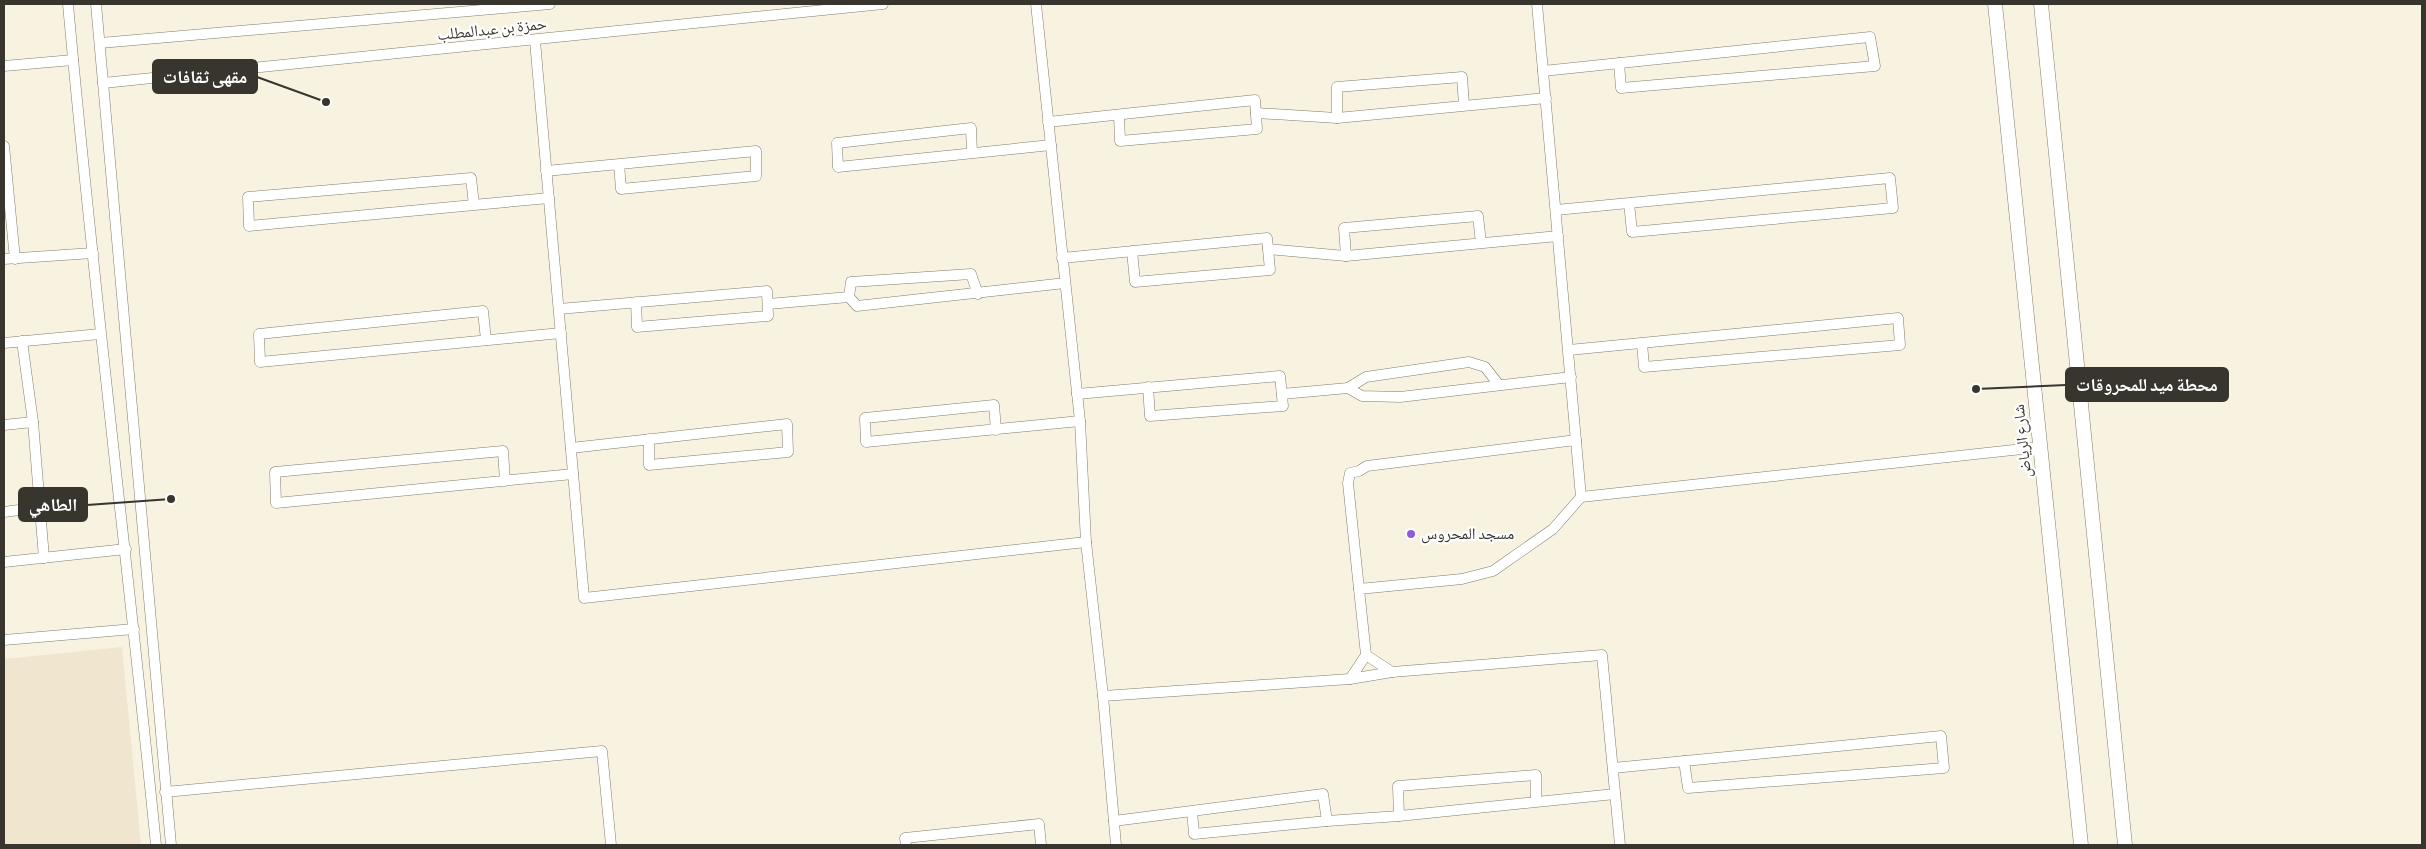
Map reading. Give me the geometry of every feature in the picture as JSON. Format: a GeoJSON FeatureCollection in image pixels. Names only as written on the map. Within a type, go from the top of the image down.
{"type":"FeatureCollection","features":[{"type":"Feature","properties":{"kind":"main road","name":"شارع الرياض"},"geometry":{"type":"LineString","coordinates":[[1995,4],[2081,845]]}},
{"type":"Feature","properties":{"kind":"main road"},"geometry":{"type":"LineString","coordinates":[[2041,4],[2125,845]]}},
{"type":"Feature","properties":{"kind":"street"},"geometry":{"type":"LineString","coordinates":[[68,4],[100,334],[126,549],[156,845]]}},
{"type":"Feature","properties":{"kind":"street"},"geometry":{"type":"LineString","coordinates":[[96,4],[171,845]]}},
{"type":"Feature","properties":{"kind":"street","name":"حمزة بن عبدالمطلب"},"geometry":{"type":"LineString","coordinates":[[100,43],[550,4]]}},
{"type":"Feature","properties":{"kind":"street","name":"حمزة بن عبدالمطلب"},"geometry":{"type":"LineString","coordinates":[[103,83],[535,41],[883,4]]}},
{"type":"Feature","properties":{"kind":"street"},"geometry":{"type":"LineString","coordinates":[[1036,4],[1080,421],[1086,542],[1103,696],[1116,845]]}},
{"type":"Feature","properties":{"kind":"street"},"geometry":{"type":"LineString","coordinates":[[1537,4],[1581,497]]}},
{"type":"Feature","properties":{"kind":"street"},"geometry":{"type":"LineString","coordinates":[[1543,71],[1619,63],[1870,37],[1874,66],[1621,88],[1619,63]]}},
{"type":"Feature","properties":{"kind":"street"},"geometry":{"type":"LineString","coordinates":[[535,41],[584,598],[1086,542]]}},
{"type":"Feature","properties":{"kind":"street"},"geometry":{"type":"LineString","coordinates":[[4,66],[73,60]]}},
{"type":"Feature","properties":{"kind":"street"},"geometry":{"type":"LineString","coordinates":[[1337,118],[1337,88],[1462,77],[1464,105]]}},
{"type":"Feature","properties":{"kind":"street"},"geometry":{"type":"LineString","coordinates":[[1256,113],[1337,118],[1546,98]]}},
{"type":"Feature","properties":{"kind":"street"},"geometry":{"type":"LineString","coordinates":[[1048,122],[1119,114],[1255,100],[1257,129],[1120,141],[1119,114]]}},
{"type":"Feature","properties":{"kind":"street"},"geometry":{"type":"LineString","coordinates":[[972,153],[971,128],[837,143],[838,167],[1051,145]]}},
{"type":"Feature","properties":{"kind":"street"},"geometry":{"type":"LineString","coordinates":[[4,146],[15,259]]}},
{"type":"Feature","properties":{"kind":"street"},"geometry":{"type":"LineString","coordinates":[[546,171],[619,164],[756,151],[756,176],[621,189],[619,164]]}},
{"type":"Feature","properties":{"kind":"street"},"geometry":{"type":"LineString","coordinates":[[474,205],[471,178],[248,197],[249,226],[474,205],[549,198]]}},
{"type":"Feature","properties":{"kind":"street"},"geometry":{"type":"LineString","coordinates":[[1556,210],[1629,203],[1890,178],[1893,208],[1632,232],[1629,203]]}},
{"type":"Feature","properties":{"kind":"street"},"geometry":{"type":"LineString","coordinates":[[1346,256],[1344,228],[1478,216],[1481,243]]}},
{"type":"Feature","properties":{"kind":"street"},"geometry":{"type":"LineString","coordinates":[[1268,249],[1346,256],[1558,236]]}},
{"type":"Feature","properties":{"kind":"street"},"geometry":{"type":"LineString","coordinates":[[1062,258],[1132,251],[1267,238],[1270,270],[1135,282],[1132,251]]}},
{"type":"Feature","properties":{"kind":"street"},"geometry":{"type":"LineString","coordinates":[[4,259],[93,253]]}},
{"type":"Feature","properties":{"kind":"street"},"geometry":{"type":"LineString","coordinates":[[978,294],[971,274],[851,282],[849,297],[857,306],[978,294],[1065,283]]}},
{"type":"Feature","properties":{"kind":"street"},"geometry":{"type":"LineString","coordinates":[[559,309],[636,302],[767,291],[768,316],[637,327],[636,302]]}},
{"type":"Feature","properties":{"kind":"street"},"geometry":{"type":"LineString","coordinates":[[768,304],[849,297]]}},
{"type":"Feature","properties":{"kind":"street"},"geometry":{"type":"LineString","coordinates":[[486,340],[484,311],[259,334],[260,362],[561,333]]}},
{"type":"Feature","properties":{"kind":"street"},"geometry":{"type":"LineString","coordinates":[[1569,350],[1898,318],[1900,345],[1644,367],[1642,343]]}},
{"type":"Feature","properties":{"kind":"street"},"geometry":{"type":"LineString","coordinates":[[4,343],[100,334]]}},
{"type":"Feature","properties":{"kind":"street"},"geometry":{"type":"LineString","coordinates":[[22,341],[33,422],[44,558]]}},
{"type":"Feature","properties":{"kind":"street"},"geometry":{"type":"LineString","coordinates":[[1282,394],[1348,388],[1366,377],[1469,362],[1485,367],[1499,386]]}},
{"type":"Feature","properties":{"kind":"street"},"geometry":{"type":"LineString","coordinates":[[1077,394],[1280,376],[1283,406],[1150,416],[1148,388]]}},
{"type":"Feature","properties":{"kind":"street"},"geometry":{"type":"LineString","coordinates":[[1348,388],[1362,396],[1400,396],[1571,377]]}},
{"type":"Feature","properties":{"kind":"street"},"geometry":{"type":"LineString","coordinates":[[996,430],[994,405],[865,418],[866,442],[996,430],[1080,421]]}},
{"type":"Feature","properties":{"kind":"street"},"geometry":{"type":"LineString","coordinates":[[4,425],[33,422]]}},
{"type":"Feature","properties":{"kind":"street"},"geometry":{"type":"LineString","coordinates":[[571,448],[649,439],[787,424],[788,452],[649,465],[649,439]]}},
{"type":"Feature","properties":{"kind":"street"},"geometry":{"type":"LineString","coordinates":[[1350,679],[1366,655],[1348,483],[1350,473],[1359,471],[1367,466],[1576,440]]}},
{"type":"Feature","properties":{"kind":"street"},"geometry":{"type":"LineString","coordinates":[[1359,589],[1462,579],[1493,571],[1553,529],[1581,497],[2041,447]]}},
{"type":"Feature","properties":{"kind":"street"},"geometry":{"type":"LineString","coordinates":[[505,481],[503,451],[275,472],[276,503],[505,481],[573,474]]}},
{"type":"Feature","properties":{"kind":"street"},"geometry":{"type":"LineString","coordinates":[[4,512],[41,507]]}},
{"type":"Feature","properties":{"kind":"street"},"geometry":{"type":"LineString","coordinates":[[4,562],[126,549]]}},
{"type":"Feature","properties":{"kind":"street"},"geometry":{"type":"LineString","coordinates":[[4,640],[134,629]]}},
{"type":"Feature","properties":{"kind":"street"},"geometry":{"type":"LineString","coordinates":[[1366,655],[1392,672]]}},
{"type":"Feature","properties":{"kind":"street"},"geometry":{"type":"LineString","coordinates":[[1103,696],[1350,679],[1392,672],[1602,655],[1620,845]]}},
{"type":"Feature","properties":{"kind":"street"},"geometry":{"type":"LineString","coordinates":[[1612,768],[1941,736],[1944,768],[1688,788],[1684,761]]}},
{"type":"Feature","properties":{"kind":"street"},"geometry":{"type":"LineString","coordinates":[[165,792],[602,751],[611,845]]}},
{"type":"Feature","properties":{"kind":"street"},"geometry":{"type":"LineString","coordinates":[[1399,816],[1398,786],[1536,775],[1536,802]]}},
{"type":"Feature","properties":{"kind":"street"},"geometry":{"type":"LineString","coordinates":[[1114,821],[1323,794],[1326,821]]}},
{"type":"Feature","properties":{"kind":"street"},"geometry":{"type":"LineString","coordinates":[[1192,811],[1194,834],[1615,794]]}},
{"type":"Feature","properties":{"kind":"street"},"geometry":{"type":"LineString","coordinates":[[906,845],[905,838],[1039,824],[1041,845]]}},
{"type":"Feature","properties":{"kind":"shaded area"},"geometry":{"type":"Polygon","coordinates":[[[122,647],[141,845],[4,845],[4,659],[122,647]]]}},
{"type":"Feature","properties":{"kind":"place","name":"مقهى ثقافات"},"geometry":{"type":"Point","coordinates":[326,102]}},
{"type":"Feature","properties":{"kind":"place","name":"محطة ميد للمحروقات"},"geometry":{"type":"Point","coordinates":[1976,389]}},
{"type":"Feature","properties":{"kind":"place","name":"الطاهي"},"geometry":{"type":"Point","coordinates":[171,499]}},
{"type":"Feature","properties":{"kind":"place","name":"مسجد المحروس"},"geometry":{"type":"Point","coordinates":[1411,534]}}]}
